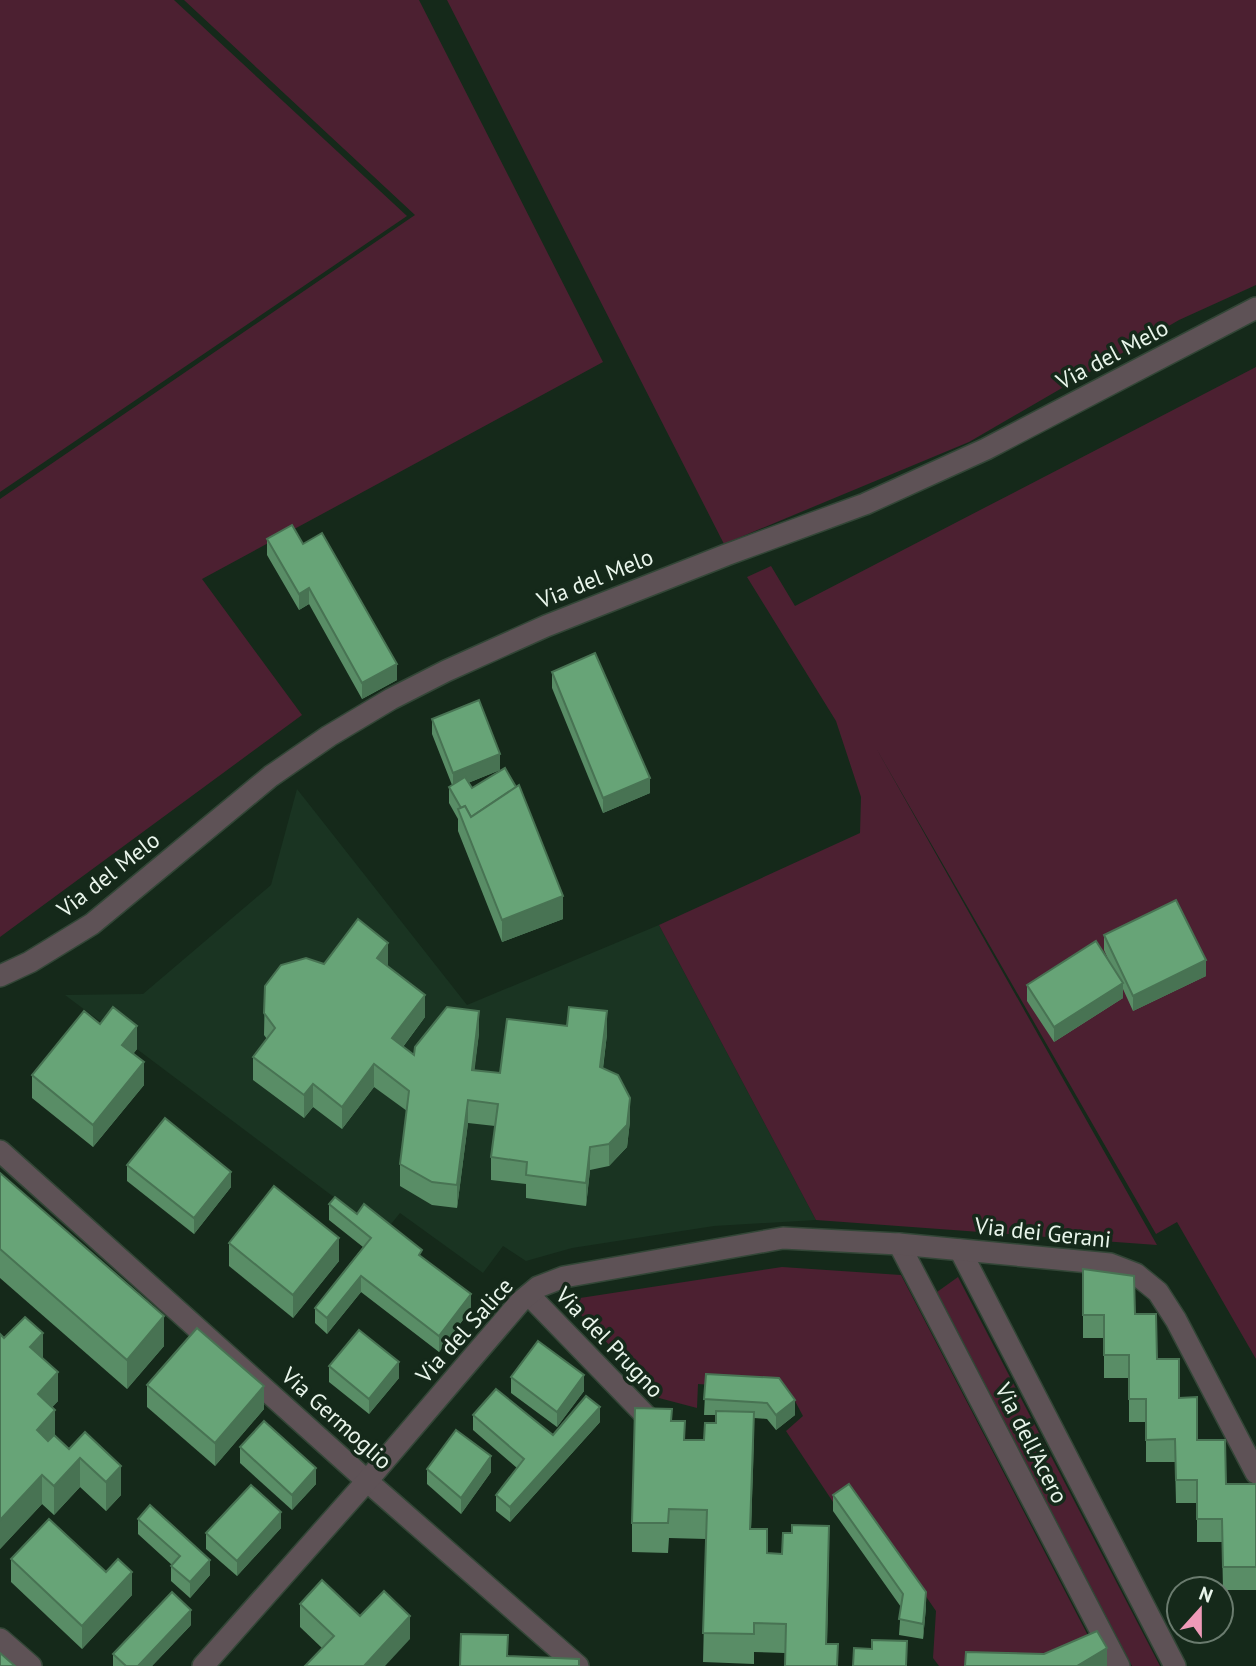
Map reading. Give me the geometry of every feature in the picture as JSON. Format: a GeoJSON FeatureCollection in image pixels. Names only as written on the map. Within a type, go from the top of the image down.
{"type":"FeatureCollection","features":[{"type":"Feature","properties":{"kind":"street","name":"Via del Melo"},"geometry":{"type":"LineString","coordinates":[[0,976],[30,962],[92,924],[271,776],[329,736],[391,699],[546,626],[864,504],[986,450],[1256,308]]}},
{"type":"Feature","properties":{"kind":"street","name":"Via Germoglio"},"geometry":{"type":"LineString","coordinates":[[0,1151],[367,1481],[578,1666]]}},
{"type":"Feature","properties":{"kind":"street","name":"Via del Salice"},"geometry":{"type":"LineString","coordinates":[[203,1666],[367,1481],[520,1302],[538,1287],[585,1272],[783,1238],[960,1250]]}},
{"type":"Feature","properties":{"kind":"street","name":"Via dell'Acero"},"geometry":{"type":"LineString","coordinates":[[899,1244],[1119,1666]]}},
{"type":"Feature","properties":{"kind":"street","name":"Via dell'Acero"},"geometry":{"type":"LineString","coordinates":[[960,1250],[1175,1666]]}},
{"type":"Feature","properties":{"kind":"street","name":"Via dei Gerani"},"geometry":{"type":"LineString","coordinates":[[960,1250],[1110,1264],[1123,1267],[1148,1281],[1176,1321],[1256,1473]]}},
{"type":"Feature","properties":{"kind":"street","name":"Via del Prugno"},"geometry":{"type":"LineString","coordinates":[[528,1295],[655,1425]]}},
{"type":"Feature","properties":{"kind":"street"},"geometry":{"type":"LineString","coordinates":[[0,1639],[31,1666]]}},
{"type":"Feature","properties":{"kind":"shaded area"},"geometry":{"type":"Polygon","coordinates":[[[0,0],[174,0],[407,216],[0,492],[0,0]]]}},
{"type":"Feature","properties":{"kind":"shaded area"},"geometry":{"type":"Polygon","coordinates":[[[184,0],[419,0],[603,362],[202,579],[302,715],[0,937],[0,499],[415,215],[184,0]]]}},
{"type":"Feature","properties":{"kind":"shaded area"},"geometry":{"type":"Polygon","coordinates":[[[447,0],[1256,0],[1256,285],[1179,320],[969,442],[724,544],[447,0]]]}},
{"type":"Feature","properties":{"kind":"shaded area"},"geometry":{"type":"Polygon","coordinates":[[[1256,367],[1256,1359],[1177,1222],[1156,1234],[876,748],[1157,1245],[816,1220],[659,925],[860,833],[861,797],[836,721],[747,577],[771,566],[795,606],[1256,367]]]}},
{"type":"Feature","properties":{"kind":"shaded area"},"geometry":{"type":"Polygon","coordinates":[[[297,789],[467,1005],[659,925],[816,1220],[714,1226],[572,1248],[526,1261],[503,1246],[483,1273],[400,1213],[383,1234],[65,995],[143,994],[271,885],[297,789]]]}},
{"type":"Feature","properties":{"kind":"shaded area"},"geometry":{"type":"Polygon","coordinates":[[[782,1267],[901,1275],[1096,1651],[1063,1666],[939,1666],[933,1658],[936,1611],[852,1489],[833,1502],[786,1431],[803,1416],[789,1390],[698,1384],[697,1408],[659,1398],[567,1300],[782,1267]]]}},
{"type":"Feature","properties":{"kind":"shaded area"},"geometry":{"type":"Polygon","coordinates":[[[958,1277],[1160,1666],[1132,1666],[937,1292],[958,1277]]]}},
{"type":"Feature","properties":{"kind":"building"},"geometry":{"type":"Polygon","coordinates":[[[292,525],[303,544],[322,533],[397,664],[362,683],[309,588],[299,594],[267,539],[292,525]]]}},
{"type":"Feature","properties":{"kind":"building"},"geometry":{"type":"Polygon","coordinates":[[[595,653],[650,778],[603,798],[552,672],[595,653]]]}},
{"type":"Feature","properties":{"kind":"building"},"geometry":{"type":"Polygon","coordinates":[[[479,700],[500,754],[453,773],[432,719],[479,700]]]}},
{"type":"Feature","properties":{"kind":"building"},"geometry":{"type":"Polygon","coordinates":[[[505,768],[516,787],[471,817],[465,806],[461,808],[449,787],[465,777],[472,788],[505,768]]]}},
{"type":"Feature","properties":{"kind":"building"},"geometry":{"type":"Polygon","coordinates":[[[519,785],[563,896],[502,920],[458,809],[465,806],[471,817],[519,785]]]}},
{"type":"Feature","properties":{"kind":"building"},"geometry":{"type":"Polygon","coordinates":[[[1176,900],[1206,960],[1133,996],[1104,935],[1176,900]]]}},
{"type":"Feature","properties":{"kind":"building"},"geometry":{"type":"Polygon","coordinates":[[[358,919],[388,943],[377,958],[425,995],[392,1038],[414,1055],[415,1047],[447,1007],[479,1011],[472,1070],[500,1073],[507,1019],[567,1026],[569,1007],[607,1011],[600,1067],[618,1075],[630,1098],[627,1125],[609,1144],[590,1147],[586,1183],[526,1175],[527,1162],[491,1157],[498,1104],[468,1100],[457,1185],[432,1182],[400,1164],[409,1091],[374,1064],[342,1107],[313,1084],[304,1095],[253,1057],[275,1028],[264,1013],[265,986],[281,965],[306,958],[324,964],[358,919]]]}},
{"type":"Feature","properties":{"kind":"building"},"geometry":{"type":"Polygon","coordinates":[[[1096,941],[1123,983],[1054,1027],[1027,985],[1096,941]]]}},
{"type":"Feature","properties":{"kind":"building"},"geometry":{"type":"Polygon","coordinates":[[[113,1007],[137,1026],[122,1045],[144,1062],[93,1125],[32,1075],[84,1011],[100,1024],[113,1007]]]}},
{"type":"Feature","properties":{"kind":"building"},"geometry":{"type":"Polygon","coordinates":[[[165,1118],[231,1172],[194,1218],[127,1165],[165,1118]]]}},
{"type":"Feature","properties":{"kind":"building"},"geometry":{"type":"Polygon","coordinates":[[[0,1173],[164,1316],[127,1360],[0,1249],[0,1173]]]}},
{"type":"Feature","properties":{"kind":"building"},"geometry":{"type":"Polygon","coordinates":[[[274,1186],[339,1238],[293,1295],[229,1243],[274,1186]]]}},
{"type":"Feature","properties":{"kind":"building"},"geometry":{"type":"Polygon","coordinates":[[[335,1197],[357,1214],[364,1204],[422,1250],[419,1255],[471,1294],[439,1336],[361,1276],[327,1318],[315,1308],[371,1238],[329,1204],[335,1197]]]}},
{"type":"Feature","properties":{"kind":"building"},"geometry":{"type":"Polygon","coordinates":[[[1083,1269],[1134,1276],[1135,1314],[1156,1314],[1157,1359],[1179,1359],[1179,1398],[1197,1397],[1197,1440],[1225,1440],[1226,1484],[1256,1484],[1256,1567],[1223,1567],[1222,1519],[1197,1519],[1197,1480],[1176,1480],[1175,1439],[1146,1440],[1146,1399],[1129,1399],[1129,1355],[1104,1355],[1104,1315],[1083,1315],[1083,1269]]]}},
{"type":"Feature","properties":{"kind":"building"},"geometry":{"type":"Polygon","coordinates":[[[25,1317],[43,1333],[30,1347],[58,1372],[38,1394],[55,1410],[37,1430],[48,1441],[54,1435],[69,1449],[85,1432],[121,1466],[106,1482],[80,1458],[54,1486],[42,1475],[0,1520],[0,1334],[4,1338],[25,1317]]]}},
{"type":"Feature","properties":{"kind":"building"},"geometry":{"type":"Polygon","coordinates":[[[197,1328],[264,1386],[215,1443],[147,1385],[197,1328]]]}},
{"type":"Feature","properties":{"kind":"building"},"geometry":{"type":"Polygon","coordinates":[[[359,1330],[399,1362],[369,1399],[329,1366],[359,1330]]]}},
{"type":"Feature","properties":{"kind":"building"},"geometry":{"type":"Polygon","coordinates":[[[538,1341],[584,1375],[557,1412],[511,1377],[538,1341]]]}},
{"type":"Feature","properties":{"kind":"building"},"geometry":{"type":"Polygon","coordinates":[[[706,1374],[779,1378],[795,1400],[776,1415],[767,1403],[704,1399],[706,1374]]]}},
{"type":"Feature","properties":{"kind":"building"},"geometry":{"type":"Polygon","coordinates":[[[496,1389],[553,1435],[586,1396],[600,1407],[510,1507],[496,1495],[524,1459],[473,1415],[496,1389]]]}},
{"type":"Feature","properties":{"kind":"building"},"geometry":{"type":"Polygon","coordinates":[[[635,1408],[672,1409],[671,1421],[685,1421],[684,1440],[704,1440],[705,1423],[716,1423],[716,1411],[754,1412],[750,1529],[767,1529],[767,1553],[782,1554],[783,1533],[792,1533],[792,1525],[829,1526],[826,1644],[838,1644],[837,1666],[785,1666],[786,1624],[754,1623],[754,1634],[703,1633],[707,1510],[669,1509],[668,1523],[632,1523],[635,1408]]]}},
{"type":"Feature","properties":{"kind":"building"},"geometry":{"type":"Polygon","coordinates":[[[264,1421],[316,1468],[292,1495],[240,1447],[264,1421]]]}},
{"type":"Feature","properties":{"kind":"building"},"geometry":{"type":"Polygon","coordinates":[[[456,1430],[491,1456],[461,1498],[427,1469],[456,1430]]]}},
{"type":"Feature","properties":{"kind":"building"},"geometry":{"type":"Polygon","coordinates":[[[849,1484],[926,1592],[923,1624],[899,1619],[903,1594],[833,1495],[849,1484]]]}},
{"type":"Feature","properties":{"kind":"building"},"geometry":{"type":"Polygon","coordinates":[[[251,1485],[281,1512],[237,1561],[206,1533],[251,1485]]]}},
{"type":"Feature","properties":{"kind":"building"},"geometry":{"type":"Polygon","coordinates":[[[150,1505],[210,1560],[190,1582],[171,1566],[180,1556],[138,1519],[150,1505]]]}},
{"type":"Feature","properties":{"kind":"building"},"geometry":{"type":"Polygon","coordinates":[[[49,1519],[106,1572],[118,1559],[132,1572],[82,1626],[11,1559],[49,1519]]]}},
{"type":"Feature","properties":{"kind":"building"},"geometry":{"type":"Polygon","coordinates":[[[322,1580],[360,1616],[384,1591],[410,1616],[364,1666],[305,1666],[334,1636],[300,1604],[322,1580]]]}},
{"type":"Feature","properties":{"kind":"building"},"geometry":{"type":"Polygon","coordinates":[[[172,1592],[191,1610],[138,1666],[126,1666],[113,1654],[172,1592]]]}},
{"type":"Feature","properties":{"kind":"building"},"geometry":{"type":"Polygon","coordinates":[[[1097,1631],[1107,1648],[1077,1666],[965,1666],[966,1652],[1044,1654],[1097,1631]]]}},
{"type":"Feature","properties":{"kind":"building"},"geometry":{"type":"Polygon","coordinates":[[[461,1634],[508,1635],[507,1656],[579,1659],[579,1666],[460,1666],[461,1634]]]}},
{"type":"Feature","properties":{"kind":"building"},"geometry":{"type":"Polygon","coordinates":[[[872,1640],[907,1641],[906,1666],[853,1666],[854,1648],[872,1649],[872,1640]]]}},
{"type":"Feature","properties":{"kind":"building"},"geometry":{"type":"Polygon","coordinates":[[[0,1653],[15,1666],[0,1666],[0,1653]]]}}]}
